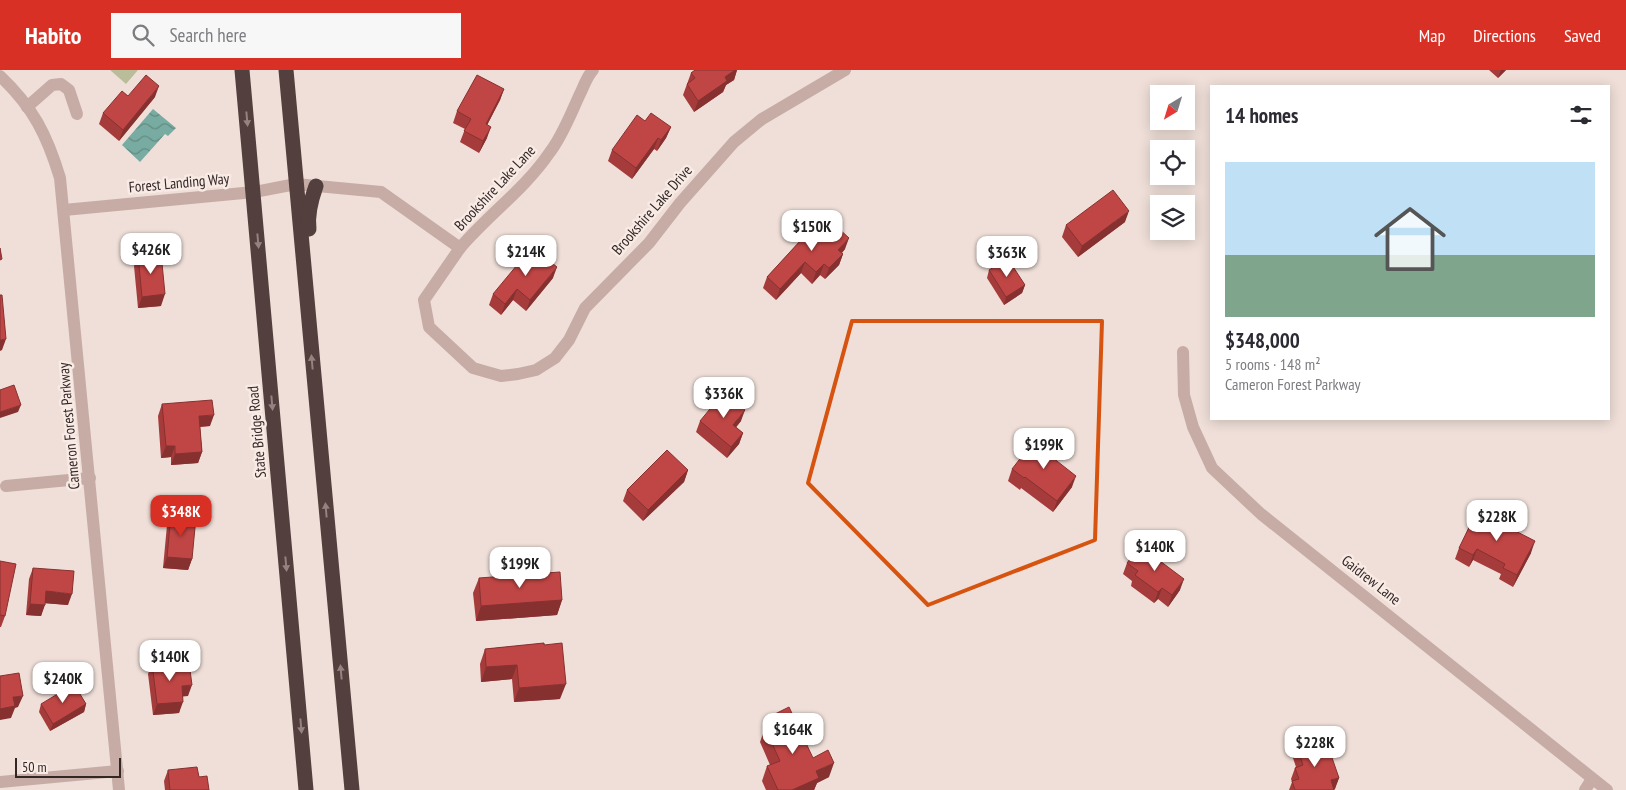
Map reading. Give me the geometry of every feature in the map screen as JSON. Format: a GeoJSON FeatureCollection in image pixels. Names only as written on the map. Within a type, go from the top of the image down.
{"type":"FeatureCollection","features":[{"type":"Feature","properties":{"kind":"highway","name":"State Bridge Road"},"geometry":{"type":"LineString","coordinates":[[242,70],[306,790]]}},
{"type":"Feature","properties":{"kind":"highway"},"geometry":{"type":"LineString","coordinates":[[286,70],[352,790]]}},
{"type":"Feature","properties":{"kind":"highway"},"geometry":{"type":"LineString","coordinates":[[309,324],[316,319],[317,306],[307,218],[310,201],[316,186]]}},
{"type":"Feature","properties":{"kind":"street","name":"Brookshire Lake Lane"},"geometry":{"type":"LineString","coordinates":[[460,248],[542,164],[562,131],[593,70]]}},
{"type":"Feature","properties":{"kind":"street","name":"Brookshire Lake Drive"},"geometry":{"type":"LineString","coordinates":[[460,248],[424,300],[429,328],[473,368],[500,376],[536,370],[555,358],[569,340],[585,308],[649,243],[680,203],[734,142],[762,119],[845,70]]}},
{"type":"Feature","properties":{"kind":"street","name":"Cameron Forest Parkway"},"geometry":{"type":"LineString","coordinates":[[0,76],[15,90],[35,117],[50,146],[60,178],[119,790]]}},
{"type":"Feature","properties":{"kind":"street"},"geometry":{"type":"LineString","coordinates":[[27,107],[52,85],[61,84],[68,90],[76,114]]}},
{"type":"Feature","properties":{"kind":"street","name":"Forest Landing Way"},"geometry":{"type":"LineString","coordinates":[[64,210],[254,192],[296,184]]}},
{"type":"Feature","properties":{"kind":"street"},"geometry":{"type":"LineString","coordinates":[[296,184],[380,192],[460,248]]}},
{"type":"Feature","properties":{"kind":"street","name":"Gaidrew Lane"},"geometry":{"type":"LineString","coordinates":[[1183,352],[1184,395],[1193,427],[1212,468],[1261,514],[1607,790]]}},
{"type":"Feature","properties":{"kind":"street"},"geometry":{"type":"LineString","coordinates":[[6,486],[90,478]]}},
{"type":"Feature","properties":{"kind":"street"},"geometry":{"type":"LineString","coordinates":[[0,782],[118,771]]}},
{"type":"Feature","properties":{"kind":"street"},"geometry":{"type":"LineString","coordinates":[[1585,790],[1592,779]]}},
{"type":"Feature","properties":{"kind":"highlighted area"},"geometry":{"type":"Polygon","coordinates":[[[852,321],[1102,321],[1095,540],[928,605],[808,483],[852,321]]]}},
{"type":"Feature","properties":{"kind":"green space"},"geometry":{"type":"Polygon","coordinates":[[[110,70],[138,70],[126,84],[110,70]]]}},
{"type":"Feature","properties":{"kind":"water"},"geometry":{"type":"Polygon","coordinates":[[[153,109],[176,128],[168,136],[165,134],[140,162],[122,145],[153,109]]]}},
{"type":"Feature","properties":{"kind":"building"},"geometry":{"type":"Polygon","coordinates":[[[695,70],[735,70],[725,77],[727,81],[698,101],[687,84],[695,78],[691,73],[695,70]]]}},
{"type":"Feature","properties":{"kind":"building"},"geometry":{"type":"Polygon","coordinates":[[[146,75],[159,86],[123,130],[103,113],[122,91],[128,96],[146,75]]]}},
{"type":"Feature","properties":{"kind":"building"},"geometry":{"type":"Polygon","coordinates":[[[477,75],[504,89],[486,124],[491,127],[483,141],[464,131],[471,119],[457,111],[477,75]]]}},
{"type":"Feature","properties":{"kind":"building"},"geometry":{"type":"Polygon","coordinates":[[[651,113],[671,127],[661,140],[658,138],[636,168],[612,150],[637,115],[645,121],[651,113]]]}},
{"type":"Feature","properties":{"kind":"building"},"geometry":{"type":"Polygon","coordinates":[[[1113,190],[1129,211],[1082,246],[1066,225],[1113,190]]]}},
{"type":"Feature","properties":{"kind":"building"},"geometry":{"type":"Polygon","coordinates":[[[824,215],[849,238],[838,250],[843,254],[829,268],[824,264],[816,272],[805,262],[780,289],[767,277],[824,215]]]}},
{"type":"Feature","properties":{"kind":"building"},"geometry":{"type":"Polygon","coordinates":[[[532,247],[557,267],[530,300],[517,289],[505,304],[493,294],[532,247]]]}},
{"type":"Feature","properties":{"kind":"building"},"geometry":{"type":"Polygon","coordinates":[[[161,253],[165,294],[142,297],[138,255],[161,253]]]}},
{"type":"Feature","properties":{"kind":"building"},"geometry":{"type":"Polygon","coordinates":[[[1008,259],[1025,285],[1006,297],[989,270],[1008,259]]]}},
{"type":"Feature","properties":{"kind":"building"},"geometry":{"type":"Polygon","coordinates":[[[0,295],[2,295],[6,339],[0,340],[0,295]]]}},
{"type":"Feature","properties":{"kind":"building"},"geometry":{"type":"Polygon","coordinates":[[[14,385],[21,405],[0,412],[0,390],[14,385]]]}},
{"type":"Feature","properties":{"kind":"building"},"geometry":{"type":"Polygon","coordinates":[[[724,392],[745,410],[733,425],[743,433],[731,447],[700,421],[724,392]]]}},
{"type":"Feature","properties":{"kind":"building"},"geometry":{"type":"Polygon","coordinates":[[[212,400],[214,415],[199,416],[202,452],[175,454],[175,446],[166,446],[162,404],[212,400]]]}},
{"type":"Feature","properties":{"kind":"building"},"geometry":{"type":"Polygon","coordinates":[[[1037,437],[1052,449],[1048,454],[1076,476],[1057,501],[1012,469],[1037,437]]]}},
{"type":"Feature","properties":{"kind":"building"},"geometry":{"type":"Polygon","coordinates":[[[667,450],[688,470],[648,510],[627,490],[667,450]]]}},
{"type":"Feature","properties":{"kind":"building"},"geometry":{"type":"Polygon","coordinates":[[[1484,508],[1497,514],[1494,520],[1535,541],[1517,575],[1503,568],[1505,564],[1477,549],[1473,555],[1459,548],[1475,515],[1479,517],[1484,508]]]}},
{"type":"Feature","properties":{"kind":"building"},"geometry":{"type":"Polygon","coordinates":[[[171,514],[196,517],[192,559],[167,557],[171,514]]]}},
{"type":"Feature","properties":{"kind":"building"},"geometry":{"type":"Polygon","coordinates":[[[1140,546],[1184,579],[1172,595],[1162,588],[1158,592],[1135,575],[1138,571],[1127,563],[1140,546]]]}},
{"type":"Feature","properties":{"kind":"building"},"geometry":{"type":"Polygon","coordinates":[[[0,561],[16,564],[5,616],[0,615],[0,561]]]}},
{"type":"Feature","properties":{"kind":"building"},"geometry":{"type":"Polygon","coordinates":[[[33,568],[74,571],[72,594],[46,591],[45,605],[30,604],[33,568]]]}},
{"type":"Feature","properties":{"kind":"building"},"geometry":{"type":"Polygon","coordinates":[[[560,572],[562,600],[481,606],[479,578],[560,572]]]}},
{"type":"Feature","properties":{"kind":"building"},"geometry":{"type":"Polygon","coordinates":[[[544,643],[544,645],[562,643],[566,684],[519,688],[517,665],[486,667],[485,649],[544,643]]]}},
{"type":"Feature","properties":{"kind":"building"},"geometry":{"type":"Polygon","coordinates":[[[176,660],[177,671],[190,670],[192,685],[182,686],[183,702],[157,704],[152,663],[176,660]]]}},
{"type":"Feature","properties":{"kind":"building"},"geometry":{"type":"Polygon","coordinates":[[[19,673],[23,696],[13,697],[15,706],[0,709],[0,676],[19,673]]]}},
{"type":"Feature","properties":{"kind":"building"},"geometry":{"type":"Polygon","coordinates":[[[74,684],[86,704],[53,724],[41,704],[74,684]]]}},
{"type":"Feature","properties":{"kind":"building"},"geometry":{"type":"Polygon","coordinates":[[[789,707],[813,758],[828,750],[834,763],[816,771],[819,778],[792,790],[778,790],[767,766],[780,761],[765,728],[779,721],[775,714],[789,707]]]}},
{"type":"Feature","properties":{"kind":"building"},"geometry":{"type":"Polygon","coordinates":[[[1317,737],[1322,752],[1329,749],[1339,778],[1331,780],[1334,790],[1295,790],[1292,781],[1299,779],[1295,768],[1303,765],[1296,744],[1317,737]]]}},
{"type":"Feature","properties":{"kind":"building"},"geometry":{"type":"Polygon","coordinates":[[[197,767],[199,777],[207,776],[209,790],[170,790],[168,770],[197,767]]]}}]}
